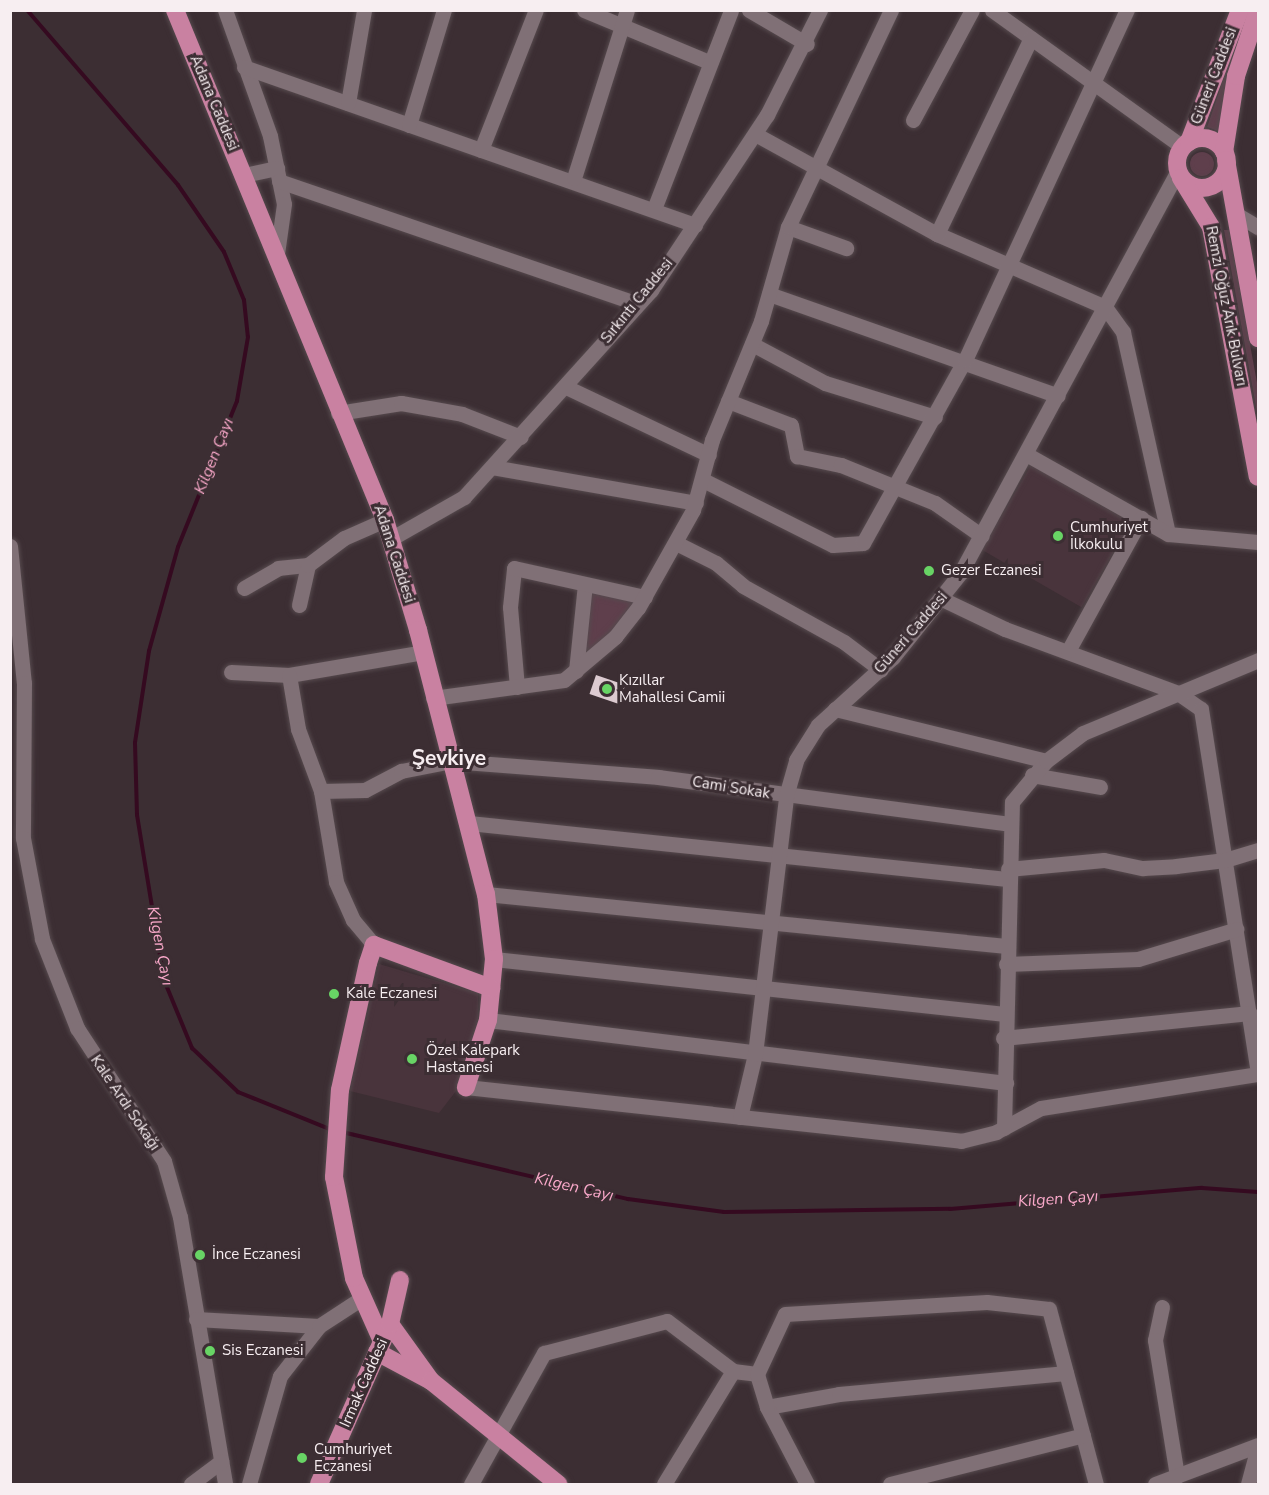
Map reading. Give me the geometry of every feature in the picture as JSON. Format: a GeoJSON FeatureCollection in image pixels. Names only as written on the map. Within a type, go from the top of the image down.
{"type":"FeatureCollection","features":[{"type":"Feature","properties":{"kind":"main road"},"geometry":{"type":"LineString","coordinates":[[164,10],[268,255],[300,315]]}},
{"type":"Feature","properties":{"kind":"main road","name":"Adana Caddesi"},"geometry":{"type":"LineString","coordinates":[[175,10],[277,254],[338,412],[392,538],[423,652],[433,698],[469,823],[486,894],[494,959],[488,1020],[466,1087]]}},
{"type":"Feature","properties":{"kind":"main road","name":"Güneri Caddesi"},"geometry":{"type":"LineString","coordinates":[[1240,10],[1186,144],[1180,174],[1195,187],[1211,186],[1223,175],[1236,76],[1258,10]]}},
{"type":"Feature","properties":{"kind":"main road","name":"Güneri Caddesi"},"geometry":{"type":"LineString","coordinates":[[1186,144],[1205,139],[1225,156]]}},
{"type":"Feature","properties":{"kind":"main road","name":"Remzi Oğuz Arık Bulvarı"},"geometry":{"type":"LineString","coordinates":[[1225,156],[1251,219],[1258,338]]}},
{"type":"Feature","properties":{"kind":"main road","name":"Remzi Oğuz Arık Bulvarı"},"geometry":{"type":"LineString","coordinates":[[1180,174],[1211,227],[1258,477]]}},
{"type":"Feature","properties":{"kind":"main road"},"geometry":{"type":"LineString","coordinates":[[491,988],[374,945],[340,1090],[334,1177],[362,1298],[380,1347],[430,1381],[558,1485]]}},
{"type":"Feature","properties":{"kind":"main road","name":"Irmak Caddesi"},"geometry":{"type":"LineString","coordinates":[[320,1485],[390,1324],[400,1280]]}},
{"type":"Feature","properties":{"kind":"main road"},"geometry":{"type":"LineString","coordinates":[[390,1324],[430,1381]]}},
{"type":"Feature","properties":{"kind":"street"},"geometry":{"type":"LineString","coordinates":[[225,10],[278,175],[284,204],[277,254]]}},
{"type":"Feature","properties":{"kind":"street"},"geometry":{"type":"LineString","coordinates":[[348,104],[364,10]]}},
{"type":"Feature","properties":{"kind":"street"},"geometry":{"type":"LineString","coordinates":[[409,125],[444,10]]}},
{"type":"Feature","properties":{"kind":"street"},"geometry":{"type":"LineString","coordinates":[[481,150],[536,10]]}},
{"type":"Feature","properties":{"kind":"street"},"geometry":{"type":"LineString","coordinates":[[584,10],[709,62]]}},
{"type":"Feature","properties":{"kind":"street"},"geometry":{"type":"LineString","coordinates":[[574,178],[627,10]]}},
{"type":"Feature","properties":{"kind":"street"},"geometry":{"type":"LineString","coordinates":[[654,209],[731,10]]}},
{"type":"Feature","properties":{"kind":"street"},"geometry":{"type":"LineString","coordinates":[[749,10],[807,44]]}},
{"type":"Feature","properties":{"kind":"street","name":"Sırkıntı Caddesi"},"geometry":{"type":"LineString","coordinates":[[392,538],[464,497],[521,437],[638,304],[695,225],[755,134],[807,44],[820,10]]}},
{"type":"Feature","properties":{"kind":"street"},"geometry":{"type":"LineString","coordinates":[[433,698],[564,680],[615,637],[645,597],[696,503],[709,454],[752,344],[788,227],[812,168],[871,60],[891,10]]}},
{"type":"Feature","properties":{"kind":"street"},"geometry":{"type":"LineString","coordinates":[[913,120],[972,10]]}},
{"type":"Feature","properties":{"kind":"street"},"geometry":{"type":"LineString","coordinates":[[703,480],[847,548],[863,543],[965,360],[1096,84],[1128,10]]}},
{"type":"Feature","properties":{"kind":"street"},"geometry":{"type":"LineString","coordinates":[[994,11],[1096,84],[1186,144]]}},
{"type":"Feature","properties":{"kind":"street"},"geometry":{"type":"LineString","coordinates":[[937,234],[1031,38]]}},
{"type":"Feature","properties":{"kind":"street"},"geometry":{"type":"LineString","coordinates":[[244,67],[481,150],[574,178],[695,225]]}},
{"type":"Feature","properties":{"kind":"street"},"geometry":{"type":"LineString","coordinates":[[755,134],[812,168],[937,234],[1105,307],[1123,332],[1168,534]]}},
{"type":"Feature","properties":{"kind":"street","name":"Güneri Caddesi"},"geometry":{"type":"LineString","coordinates":[[740,1117],[755,1054],[781,857],[786,796],[803,744],[835,709],[880,669],[942,599],[982,536],[1105,307],[1180,174]]}},
{"type":"Feature","properties":{"kind":"street"},"geometry":{"type":"LineString","coordinates":[[244,175],[278,175],[638,304]]}},
{"type":"Feature","properties":{"kind":"street"},"geometry":{"type":"LineString","coordinates":[[788,227],[846,248]]}},
{"type":"Feature","properties":{"kind":"street"},"geometry":{"type":"LineString","coordinates":[[769,294],[965,360],[1058,396]]}},
{"type":"Feature","properties":{"kind":"street"},"geometry":{"type":"LineString","coordinates":[[752,344],[825,383],[935,417]]}},
{"type":"Feature","properties":{"kind":"street"},"geometry":{"type":"LineString","coordinates":[[566,387],[709,454]]}},
{"type":"Feature","properties":{"kind":"street"},"geometry":{"type":"LineString","coordinates":[[728,401],[791,425],[797,456],[841,465],[895,489],[935,503],[982,536]]}},
{"type":"Feature","properties":{"kind":"street"},"geometry":{"type":"LineString","coordinates":[[338,412],[401,403],[462,414],[521,437]]}},
{"type":"Feature","properties":{"kind":"street"},"geometry":{"type":"LineString","coordinates":[[1026,454],[1168,534],[1258,542]]}},
{"type":"Feature","properties":{"kind":"street"},"geometry":{"type":"LineString","coordinates":[[492,467],[696,503]]}},
{"type":"Feature","properties":{"kind":"street"},"geometry":{"type":"LineString","coordinates":[[1068,651],[1141,518]]}},
{"type":"Feature","properties":{"kind":"street"},"geometry":{"type":"LineString","coordinates":[[244,588],[278,568],[309,565],[344,538],[385,520]]}},
{"type":"Feature","properties":{"kind":"street"},"geometry":{"type":"LineString","coordinates":[[676,543],[716,562],[743,586],[880,669]]}},
{"type":"Feature","properties":{"kind":"street","name":"Kale Ardı Sokağı"},"geometry":{"type":"LineString","coordinates":[[10,546],[24,683],[23,838],[42,939],[77,1028],[164,1161],[180,1216],[225,1485]]}},
{"type":"Feature","properties":{"kind":"street"},"geometry":{"type":"LineString","coordinates":[[299,605],[309,565]]}},
{"type":"Feature","properties":{"kind":"street"},"geometry":{"type":"LineString","coordinates":[[517,687],[510,607],[514,568],[645,597]]}},
{"type":"Feature","properties":{"kind":"street"},"geometry":{"type":"LineString","coordinates":[[576,671],[585,584]]}},
{"type":"Feature","properties":{"kind":"street"},"geometry":{"type":"LineString","coordinates":[[466,1087],[961,1141],[1004,1128],[1041,1108],[1258,1073],[1237,929],[1200,709],[1178,693],[942,599]]}},
{"type":"Feature","properties":{"kind":"street"},"geometry":{"type":"LineString","coordinates":[[231,672],[289,675],[423,652]]}},
{"type":"Feature","properties":{"kind":"street"},"geometry":{"type":"LineString","coordinates":[[1004,1128],[1006,1083],[1003,1038],[1008,825],[1012,802],[1032,775],[1046,761],[1083,733],[1258,660]]}},
{"type":"Feature","properties":{"kind":"street"},"geometry":{"type":"LineString","coordinates":[[289,675],[298,729],[321,791],[336,882],[353,920],[374,945]]}},
{"type":"Feature","properties":{"kind":"street"},"geometry":{"type":"LineString","coordinates":[[835,709],[1046,761]]}},
{"type":"Feature","properties":{"kind":"street","name":"Cami Sokak"},"geometry":{"type":"LineString","coordinates":[[321,791],[365,790],[401,771],[452,761],[658,777],[1008,825]]}},
{"type":"Feature","properties":{"kind":"street"},"geometry":{"type":"LineString","coordinates":[[1032,775],[1100,787]]}},
{"type":"Feature","properties":{"kind":"street"},"geometry":{"type":"LineString","coordinates":[[469,823],[781,857],[1008,874],[1104,860],[1143,868],[1225,861],[1258,849]]}},
{"type":"Feature","properties":{"kind":"street"},"geometry":{"type":"LineString","coordinates":[[486,894],[772,927],[1006,946]]}},
{"type":"Feature","properties":{"kind":"street"},"geometry":{"type":"LineString","coordinates":[[1006,964],[1138,958],[1237,929]]}},
{"type":"Feature","properties":{"kind":"street"},"geometry":{"type":"LineString","coordinates":[[494,959],[1005,1014]]}},
{"type":"Feature","properties":{"kind":"street"},"geometry":{"type":"LineString","coordinates":[[1003,1038],[1250,1013]]}},
{"type":"Feature","properties":{"kind":"street"},"geometry":{"type":"LineString","coordinates":[[488,1020],[1006,1083]]}},
{"type":"Feature","properties":{"kind":"street"},"geometry":{"type":"LineString","coordinates":[[249,1485],[273,1390],[319,1326],[362,1298]]}},
{"type":"Feature","properties":{"kind":"street"},"geometry":{"type":"LineString","coordinates":[[807,1484],[767,1407],[757,1374],[785,1314],[987,1302],[1049,1309],[1096,1485]]}},
{"type":"Feature","properties":{"kind":"street"},"geometry":{"type":"LineString","coordinates":[[1162,1307],[1155,1340],[1177,1476]]}},
{"type":"Feature","properties":{"kind":"street"},"geometry":{"type":"LineString","coordinates":[[196,1319],[319,1326]]}},
{"type":"Feature","properties":{"kind":"street"},"geometry":{"type":"LineString","coordinates":[[471,1485],[496,1434],[544,1353],[667,1321],[733,1371],[757,1374]]}},
{"type":"Feature","properties":{"kind":"street"},"geometry":{"type":"LineString","coordinates":[[664,1485],[733,1371]]}},
{"type":"Feature","properties":{"kind":"street"},"geometry":{"type":"LineString","coordinates":[[767,1407],[839,1394],[1066,1373]]}},
{"type":"Feature","properties":{"kind":"street"},"geometry":{"type":"LineString","coordinates":[[890,1485],[1083,1435]]}},
{"type":"Feature","properties":{"kind":"street"},"geometry":{"type":"LineString","coordinates":[[1155,1485],[1258,1445]]}},
{"type":"Feature","properties":{"kind":"street"},"geometry":{"type":"LineString","coordinates":[[1248,1485],[1258,1445]]}},
{"type":"Feature","properties":{"kind":"street"},"geometry":{"type":"LineString","coordinates":[[191,1485],[220,1461]]}},
{"type":"Feature","properties":{"kind":"shaded area"},"geometry":{"type":"Polygon","coordinates":[[[1247,11],[1227,83],[1218,131],[1207,127],[1247,11]]]}},
{"type":"Feature","properties":{"kind":"shaded area"},"geometry":{"type":"Polygon","coordinates":[[[1202,152],[1211,155],[1214,164],[1211,173],[1202,176],[1193,173],[1190,164],[1193,155],[1202,152]]]}},
{"type":"Feature","properties":{"kind":"shaded area"},"geometry":{"type":"Polygon","coordinates":[[[1224,230],[1229,230],[1258,388],[1258,418],[1224,230]]]}},
{"type":"Feature","properties":{"kind":"shaded area","name":"Cumhuriyet İlkokulu"},"geometry":{"type":"Polygon","coordinates":[[[1031,465],[1131,522],[1082,607],[982,550],[1031,465]]]}},
{"type":"Feature","properties":{"kind":"shaded area"},"geometry":{"type":"Polygon","coordinates":[[[589,590],[635,598],[626,619],[581,660],[589,590]]]}},
{"type":"Feature","properties":{"kind":"shaded area","name":"Özel Kalepark Hastanesi"},"geometry":{"type":"Polygon","coordinates":[[[379,964],[478,993],[478,1027],[456,1091],[439,1113],[350,1091],[379,964]]]}},
{"type":"Feature","properties":{"kind":"building","name":"Kızıllar Mahallesi Camii"},"geometry":{"type":"Polygon","coordinates":[[[596,675],[625,685],[619,704],[589,694],[596,675]]]}},
{"type":"Feature","properties":{"kind":"waterway","name":"Kilgen Çayı"},"geometry":{"type":"LineString","coordinates":[[27,10],[178,185],[224,252],[244,300],[248,337],[237,401],[178,547],[149,651],[135,743],[137,815],[164,980],[192,1048],[238,1092],[332,1130]]}},
{"type":"Feature","properties":{"kind":"waterway","name":"Kilgen Çayı"},"geometry":{"type":"LineString","coordinates":[[342,1132],[628,1199],[724,1212],[950,1209],[1202,1188],[1258,1192]]}},
{"type":"Feature","properties":{"kind":"place","name":"Cumhuriyet İlkokulu"},"geometry":{"type":"Point","coordinates":[1058,536]}},
{"type":"Feature","properties":{"kind":"place","name":"Gezer Eczanesi"},"geometry":{"type":"Point","coordinates":[929,571]}},
{"type":"Feature","properties":{"kind":"place","name":"Kızıllar Mahallesi Camii"},"geometry":{"type":"Point","coordinates":[607,689]}},
{"type":"Feature","properties":{"kind":"place","name":"Kale Eczanesi"},"geometry":{"type":"Point","coordinates":[334,994]}},
{"type":"Feature","properties":{"kind":"place","name":"Özel Kalepark Hastanesi"},"geometry":{"type":"Point","coordinates":[412,1059]}},
{"type":"Feature","properties":{"kind":"place","name":"İnce Eczanesi"},"geometry":{"type":"Point","coordinates":[200,1255]}},
{"type":"Feature","properties":{"kind":"place","name":"Sis Eczanesi"},"geometry":{"type":"Point","coordinates":[210,1351]}},
{"type":"Feature","properties":{"kind":"place","name":"Cumhuriyet Eczanesi"},"geometry":{"type":"Point","coordinates":[302,1458]}},
{"type":"Feature","properties":{"kind":"district","name":"Şevkiye"},"geometry":{"type":"Point","coordinates":[449,758]}}]}
